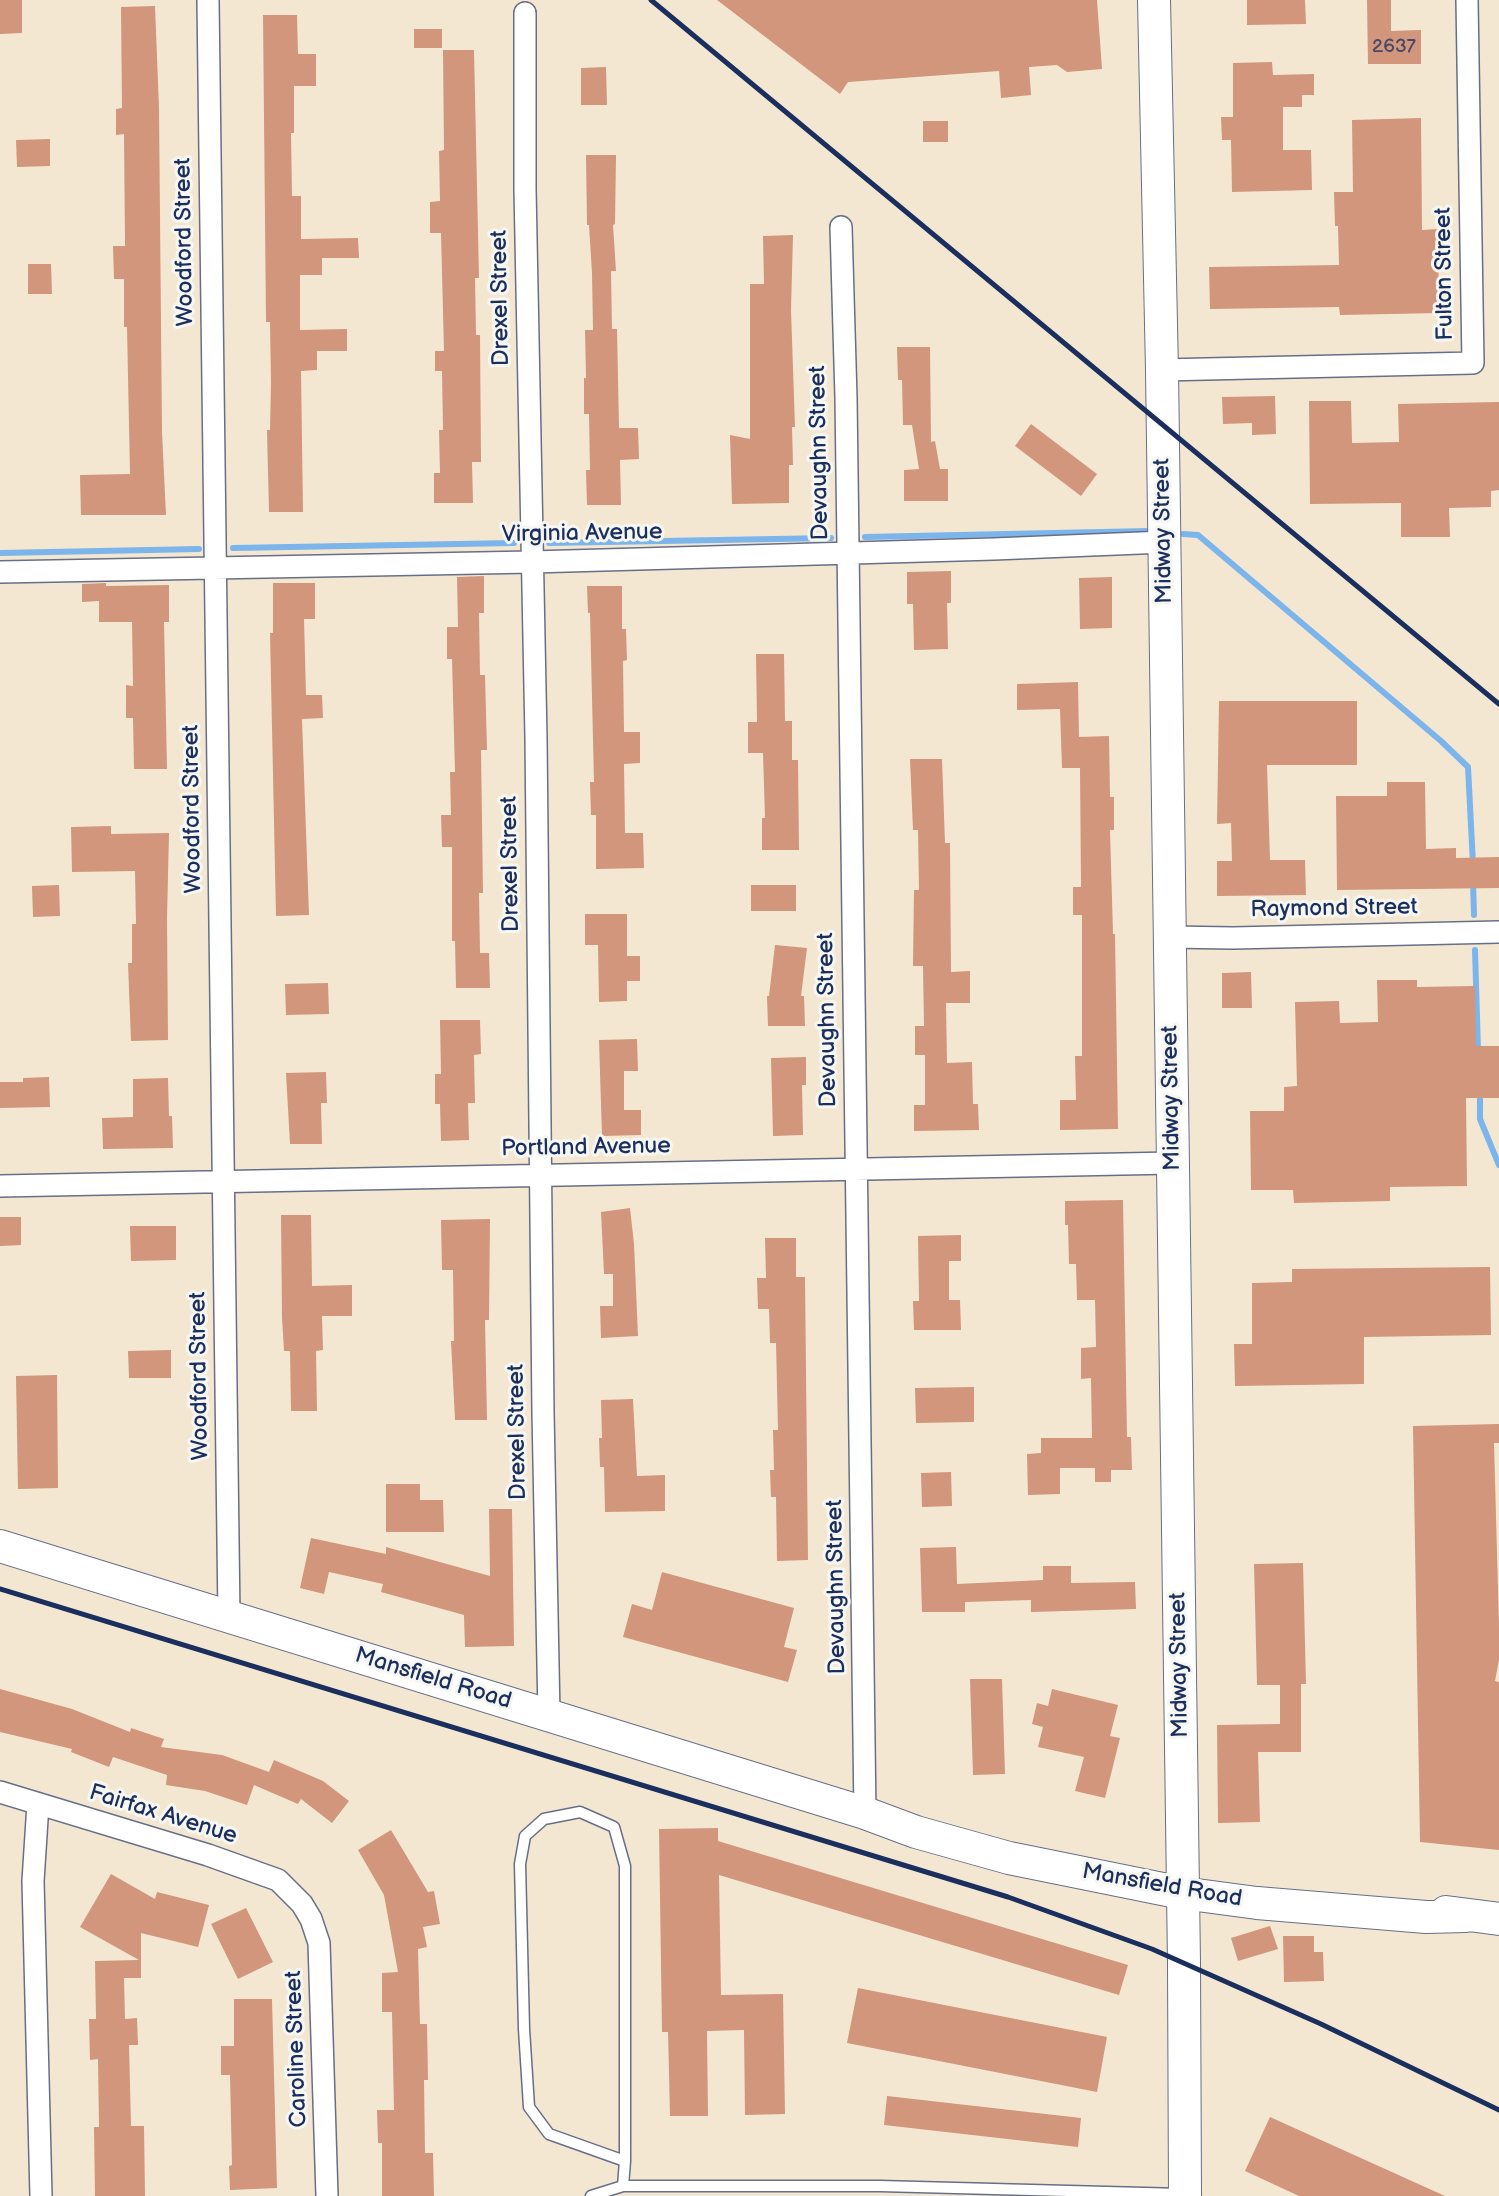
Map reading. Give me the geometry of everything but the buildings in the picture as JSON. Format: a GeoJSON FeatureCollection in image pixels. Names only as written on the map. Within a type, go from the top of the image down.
{"type":"FeatureCollection","features":[{"type":"Feature","properties":{"kind":"street","name":"Woodford Street"},"geometry":{"type":"LineString","coordinates":[[208,0],[229,1616]]}},
{"type":"Feature","properties":{"kind":"street","name":"Midway Street"},"geometry":{"type":"LineString","coordinates":[[1154,0],[1165,541],[1186,2196]]}},
{"type":"Feature","properties":{"kind":"street","name":"Fulton Street"},"geometry":{"type":"LineString","coordinates":[[1162,370],[1473,363],[1467,0]]}},
{"type":"Feature","properties":{"kind":"street","name":"Drexel Street"},"geometry":{"type":"LineString","coordinates":[[525,13],[525,189],[549,1715]]}},
{"type":"Feature","properties":{"kind":"street","name":"Devaughn Street"},"geometry":{"type":"LineString","coordinates":[[841,227],[866,1813]]}},
{"type":"Feature","properties":{"kind":"street","name":"Virginia Avenue"},"geometry":{"type":"LineString","coordinates":[[0,572],[532,562],[1165,541]]}},
{"type":"Feature","properties":{"kind":"street","name":"Raymond Street"},"geometry":{"type":"LineString","coordinates":[[1170,937],[1499,932]]}},
{"type":"Feature","properties":{"kind":"street","name":"Portland Avenue"},"geometry":{"type":"LineString","coordinates":[[0,1186],[1173,1163]]}},
{"type":"Feature","properties":{"kind":"street","name":"Mansfield Road"},"geometry":{"type":"LineString","coordinates":[[0,1546],[866,1813],[916,1832],[1009,1858],[1182,1882],[1257,1903],[1426,1917],[1499,1919]]}},
{"type":"Feature","properties":{"kind":"street","name":"Fairfax Avenue"},"geometry":{"type":"LineString","coordinates":[[0,1792],[208,1855],[278,1880],[302,1904]]}},
{"type":"Feature","properties":{"kind":"street"},"geometry":{"type":"LineString","coordinates":[[38,1804],[33,1881],[41,2196]]}},
{"type":"Feature","properties":{"kind":"street","name":"Caroline Street"},"geometry":{"type":"LineString","coordinates":[[302,1904],[311,1919],[319,1943],[327,2196]]}},
{"type":"Feature","properties":{"kind":"lane"},"geometry":{"type":"LineString","coordinates":[[623,2186],[625,2161],[625,1866],[614,1828],[580,1812],[544,1819],[525,1836],[523,1846],[520,1864],[524,2029],[529,2107],[549,2134],[625,2161]]}},
{"type":"Feature","properties":{"kind":"lane"},"geometry":{"type":"LineString","coordinates":[[591,2196],[623,2186],[1186,2196]]}},
{"type":"Feature","properties":{"kind":"waterway"},"geometry":{"type":"LineString","coordinates":[[865,537],[1148,531]]}},
{"type":"Feature","properties":{"kind":"waterway"},"geometry":{"type":"LineString","coordinates":[[1183,534],[1198,535],[1441,741],[1468,767],[1473,864]]}},
{"type":"Feature","properties":{"kind":"waterway"},"geometry":{"type":"LineString","coordinates":[[549,543],[831,538]]}},
{"type":"Feature","properties":{"kind":"waterway"},"geometry":{"type":"LineString","coordinates":[[233,548],[514,543]]}},
{"type":"Feature","properties":{"kind":"waterway"},"geometry":{"type":"LineString","coordinates":[[0,553],[199,549]]}},
{"type":"Feature","properties":{"kind":"waterway"},"geometry":{"type":"LineString","coordinates":[[1473,882],[1474,915]]}},
{"type":"Feature","properties":{"kind":"waterway"},"geometry":{"type":"LineString","coordinates":[[1475,950],[1478,1051]]}},
{"type":"Feature","properties":{"kind":"waterway"},"geometry":{"type":"LineString","coordinates":[[1480,1090],[1480,1119],[1499,1165]]}},
{"type":"Feature","properties":{"kind":"railway"},"geometry":{"type":"LineString","coordinates":[[651,0],[1499,704]]}},
{"type":"Feature","properties":{"kind":"railway"},"geometry":{"type":"LineString","coordinates":[[0,1589],[1008,1897],[1152,1949],[1321,2024],[1499,2110]]}}]}
